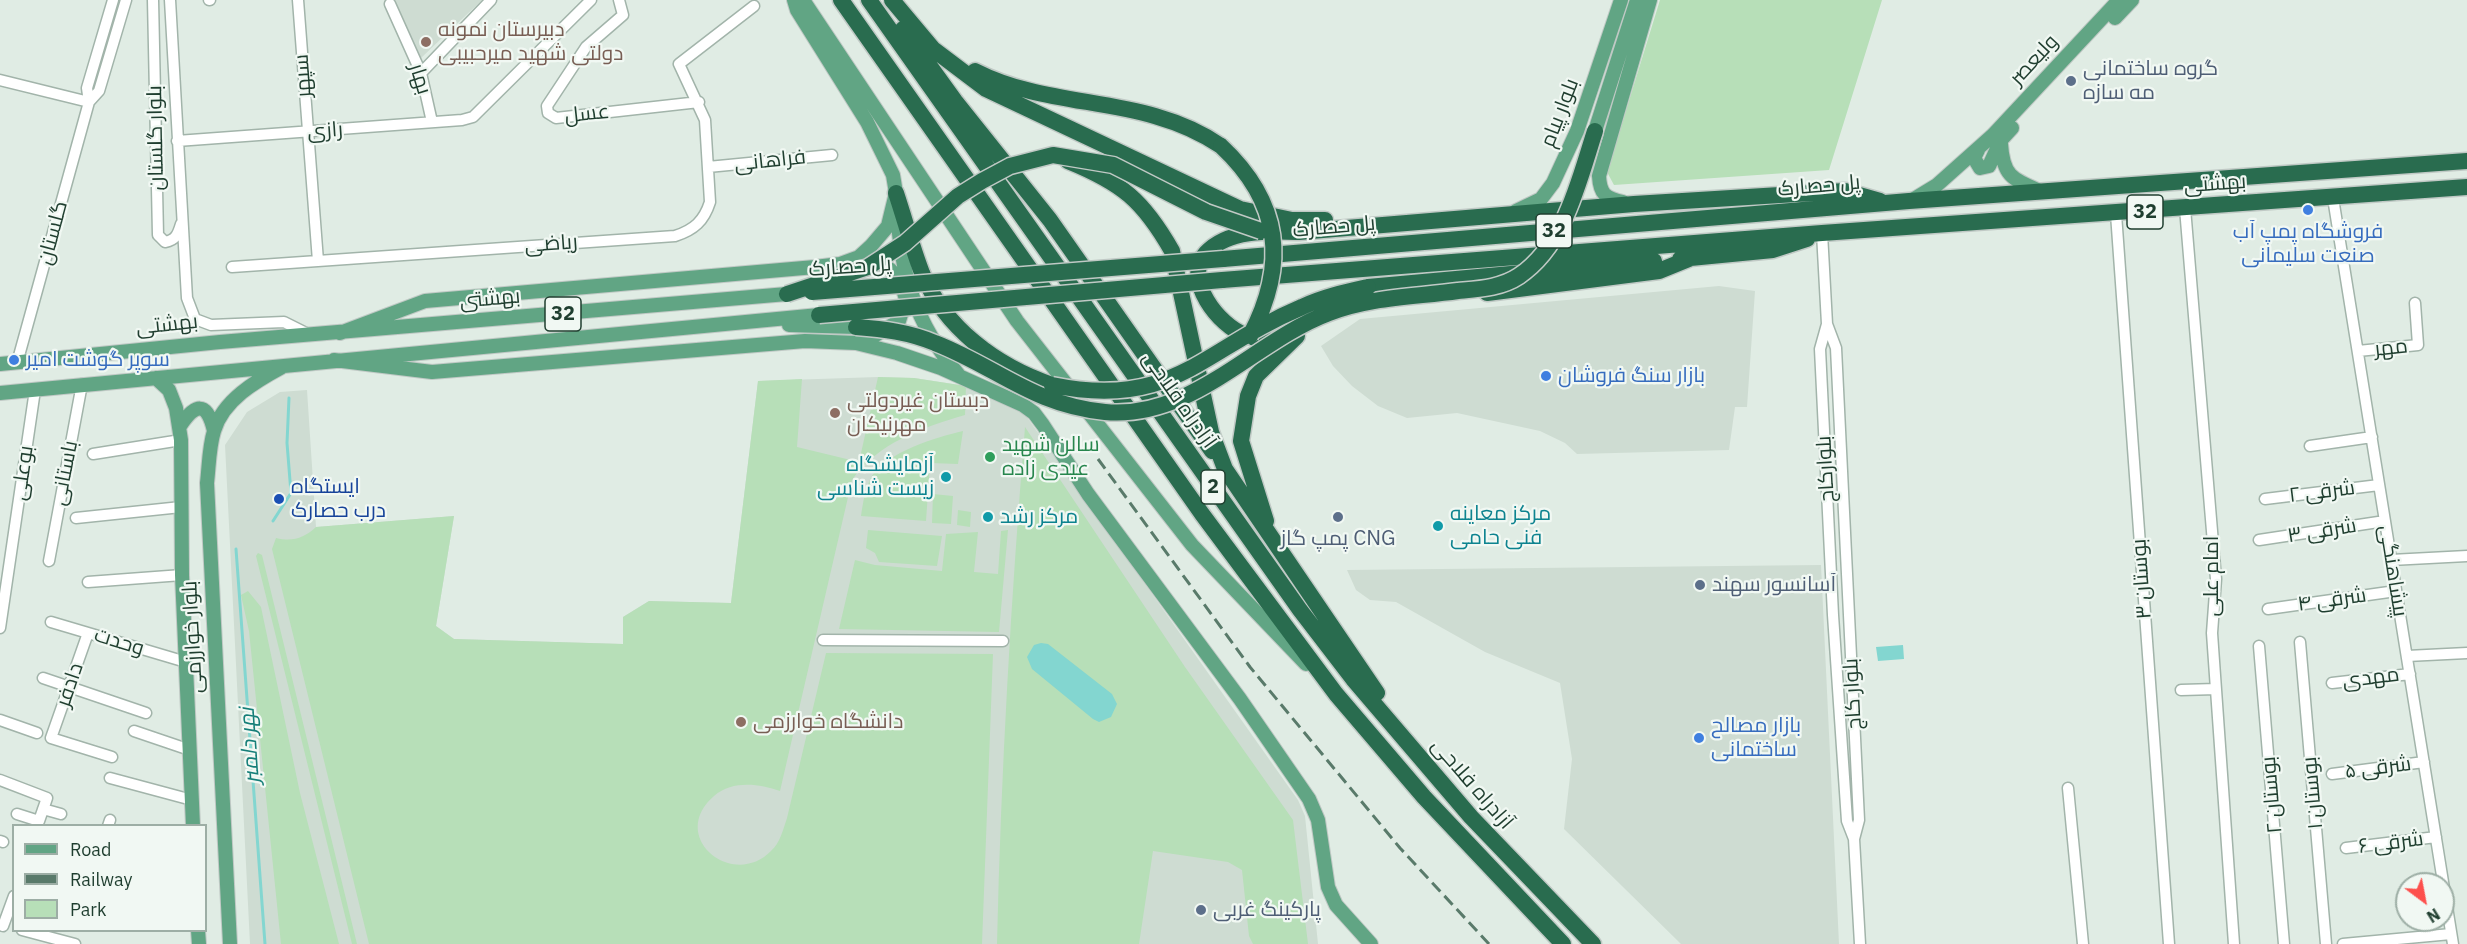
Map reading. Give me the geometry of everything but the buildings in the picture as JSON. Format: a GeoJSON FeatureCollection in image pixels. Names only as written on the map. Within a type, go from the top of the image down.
{"type":"FeatureCollection","features":[{"type":"Feature","properties":{"kind":"highway","name":"آزادراه فلاحی"},"geometry":{"type":"LineString","coordinates":[[841,0],[1202,514],[1336,694],[1431,805],[1563,944]]}},
{"type":"Feature","properties":{"kind":"highway","name":"آزادراه فلاحی"},"geometry":{"type":"LineString","coordinates":[[869,0],[1300,610],[1359,687],[1506,857],[1593,944]]}},
{"type":"Feature","properties":{"kind":"highway"},"geometry":{"type":"LineString","coordinates":[[881,0],[955,101],[1050,220],[1225,469],[1272,542],[1435,775]]}},
{"type":"Feature","properties":{"kind":"highway"},"geometry":{"type":"LineString","coordinates":[[892,0],[933,49],[986,89],[1240,209],[1282,218],[1335,219],[1361,227]]}},
{"type":"Feature","properties":{"kind":"highway"},"geometry":{"type":"LineString","coordinates":[[933,49],[993,80],[1154,114],[1190,126],[1221,146],[1244,169],[1259,192],[1270,218],[1274,244],[1270,287],[1258,321],[1239,352],[1221,375]]}},
{"type":"Feature","properties":{"kind":"highway"},"geometry":{"type":"LineString","coordinates":[[856,335],[898,331],[917,336],[956,353],[1035,395],[1082,409],[1108,412],[1145,409],[1177,399],[1307,322],[1344,307],[1388,298],[1494,287],[1518,278],[1536,261],[1560,226],[1573,198],[1595,131]]}},
{"type":"Feature","properties":{"kind":"highway"},"geometry":{"type":"LineString","coordinates":[[1053,155],[1105,176],[1128,193],[1149,213],[1172,252],[1211,432],[1225,469]]}},
{"type":"Feature","properties":{"kind":"highway"},"geometry":{"type":"LineString","coordinates":[[786,294],[868,267],[905,243],[958,196],[982,181],[1010,166],[1053,155],[1113,165],[1206,212],[1261,231]]}},
{"type":"Feature","properties":{"kind":"highway","name":"بهشتی"},"geometry":{"type":"LineString","coordinates":[[1886,203],[2467,161]]}},
{"type":"Feature","properties":{"kind":"highway","name":"بهشتی"},"geometry":{"type":"LineString","coordinates":[[1822,233],[2116,214],[2467,187]]}},
{"type":"Feature","properties":{"kind":"highway"},"geometry":{"type":"LineString","coordinates":[[1296,337],[1269,339],[1245,335],[1229,326],[1217,314],[1201,287],[1200,266],[1204,255],[1228,240],[1261,231],[1299,232],[1634,204],[1845,191],[1886,203]]}},
{"type":"Feature","properties":{"kind":"highway"},"geometry":{"type":"LineString","coordinates":[[896,193],[923,274],[942,308],[959,329],[977,346],[1012,368],[1052,385],[1105,392],[1148,387],[1192,369],[1301,307],[1368,286],[1773,250],[1822,233]]}},
{"type":"Feature","properties":{"kind":"highway","name":"پل حصارک"},"geometry":{"type":"LineString","coordinates":[[786,294],[1886,203]]}},
{"type":"Feature","properties":{"kind":"highway","name":"پل حصارک"},"geometry":{"type":"LineString","coordinates":[[819,315],[1222,280],[1822,233]]}},
{"type":"Feature","properties":{"kind":"highway"},"geometry":{"type":"LineString","coordinates":[[1272,542],[1241,441],[1248,396],[1256,376],[1296,337],[1321,322],[1346,313],[1659,271],[1691,258]]}},
{"type":"Feature","properties":{"kind":"main road"},"geometry":{"type":"LineString","coordinates":[[794,0],[797,10],[867,122],[893,175],[901,261],[911,297],[939,349],[961,377]]}},
{"type":"Feature","properties":{"kind":"main road"},"geometry":{"type":"LineString","coordinates":[[803,0],[1017,321],[1094,422],[1192,545],[1336,694]]}},
{"type":"Feature","properties":{"kind":"main road","name":"بلوار پیام"},"geometry":{"type":"LineString","coordinates":[[1506,214],[1541,199],[1549,191],[1577,131],[1621,0]]}},
{"type":"Feature","properties":{"kind":"main road"},"geometry":{"type":"LineString","coordinates":[[1595,131],[1637,0]]}},
{"type":"Feature","properties":{"kind":"main road"},"geometry":{"type":"LineString","coordinates":[[1634,204],[1607,198],[1602,193],[1599,176],[1650,0]]}},
{"type":"Feature","properties":{"kind":"main road","name":"ولیعصر"},"geometry":{"type":"LineString","coordinates":[[1909,201],[1937,185],[1979,148],[2119,0]]}},
{"type":"Feature","properties":{"kind":"main road","name":"ولیعصر"},"geometry":{"type":"LineString","coordinates":[[1979,148],[1974,161],[1977,166],[1986,168],[1991,164],[2001,140],[2132,0]]}},
{"type":"Feature","properties":{"kind":"main road"},"geometry":{"type":"LineString","coordinates":[[1577,131],[1579,142],[1587,150],[1598,150],[1607,144]]}},
{"type":"Feature","properties":{"kind":"main road"},"geometry":{"type":"LineString","coordinates":[[2001,140],[2004,166],[2008,173],[2018,181],[2042,192]]}},
{"type":"Feature","properties":{"kind":"main road"},"geometry":{"type":"LineString","coordinates":[[1560,168],[1581,161],[1592,167],[1599,176]]}},
{"type":"Feature","properties":{"kind":"main road"},"geometry":{"type":"LineString","coordinates":[[340,333],[425,301],[840,264],[858,257],[888,225],[896,193]]}},
{"type":"Feature","properties":{"kind":"main road"},"geometry":{"type":"LineString","coordinates":[[745,322],[874,336],[899,321],[906,299],[900,280],[889,267],[858,257]]}},
{"type":"Feature","properties":{"kind":"main road","name":"بهشتى"},"geometry":{"type":"LineString","coordinates":[[340,333],[786,294]]}},
{"type":"Feature","properties":{"kind":"main road","name":"32"},"geometry":{"type":"LineString","coordinates":[[0,393],[383,354],[819,315]]}},
{"type":"Feature","properties":{"kind":"main road","name":"بهشتی"},"geometry":{"type":"LineString","coordinates":[[0,364],[195,344],[340,333]]}},
{"type":"Feature","properties":{"kind":"main road"},"geometry":{"type":"LineString","coordinates":[[334,360],[432,372],[856,335],[961,377],[1023,405],[1034,413],[1043,425],[1088,494],[1240,699],[1309,799],[1318,820],[1328,887],[1336,905],[1371,944]]}},
{"type":"Feature","properties":{"kind":"main road","name":"بلوار خوارزمی"},"geometry":{"type":"LineString","coordinates":[[230,944],[207,483],[214,430],[233,401],[261,379],[288,364]]}},
{"type":"Feature","properties":{"kind":"main road","name":"بلوار خوارزمی"},"geometry":{"type":"LineString","coordinates":[[156,378],[169,390],[177,408],[180,433],[182,575],[193,824]]}},
{"type":"Feature","properties":{"kind":"main road"},"geometry":{"type":"LineString","coordinates":[[180,433],[189,412],[197,408],[204,409],[211,416],[214,430]]}},
{"type":"Feature","properties":{"kind":"street","name":"گلستان"},"geometry":{"type":"LineString","coordinates":[[17,363],[89,102],[87,88],[113,0]]}},
{"type":"Feature","properties":{"kind":"street","name":"گلستان"},"geometry":{"type":"LineString","coordinates":[[89,102],[99,91],[126,0]]}},
{"type":"Feature","properties":{"kind":"street","name":"بلوار گلستان"},"geometry":{"type":"LineString","coordinates":[[153,0],[158,235],[165,243],[172,241],[178,235],[182,220]]}},
{"type":"Feature","properties":{"kind":"street","name":"بلوار گلستان"},"geometry":{"type":"LineString","coordinates":[[170,0],[187,298],[195,319],[211,325],[284,322],[311,335]]}},
{"type":"Feature","properties":{"kind":"street","name":"سپهر"},"geometry":{"type":"LineString","coordinates":[[297,0],[318,261]]}},
{"type":"Feature","properties":{"kind":"street"},"geometry":{"type":"LineString","coordinates":[[421,73],[491,0]]}},
{"type":"Feature","properties":{"kind":"street","name":"رازی"},"geometry":{"type":"LineString","coordinates":[[177,141],[473,117],[591,0]]}},
{"type":"Feature","properties":{"kind":"street","name":"عسل"},"geometry":{"type":"LineString","coordinates":[[619,0],[623,15],[586,47],[547,106],[548,113],[556,118],[699,102]]}},
{"type":"Feature","properties":{"kind":"street","name":"بهار"},"geometry":{"type":"LineString","coordinates":[[390,4],[421,73],[432,122]]}},
{"type":"Feature","properties":{"kind":"street","name":"ریاضی"},"geometry":{"type":"LineString","coordinates":[[232,267],[675,236],[687,232],[706,214],[711,202],[705,120],[699,102],[679,64],[754,6]]}},
{"type":"Feature","properties":{"kind":"street"},"geometry":{"type":"LineString","coordinates":[[0,80],[89,102]]}},
{"type":"Feature","properties":{"kind":"street","name":"فراهانی"},"geometry":{"type":"LineString","coordinates":[[708,167],[832,155]]}},
{"type":"Feature","properties":{"kind":"street","name":"پیشاهنگی"},"geometry":{"type":"LineString","coordinates":[[2333,198],[2452,939]]}},
{"type":"Feature","properties":{"kind":"street","name":"امام علی"},"geometry":{"type":"LineString","coordinates":[[2185,208],[2216,579],[2212,633],[2234,944]]}},
{"type":"Feature","properties":{"kind":"street","name":"بوستان ۳"},"geometry":{"type":"LineString","coordinates":[[2116,214],[2169,944]]}},
{"type":"Feature","properties":{"kind":"street"},"geometry":{"type":"LineString","coordinates":[[1822,233],[1827,324]]}},
{"type":"Feature","properties":{"kind":"street","name":"مهر"},"geometry":{"type":"LineString","coordinates":[[2358,351],[2418,345],[2415,303]]}},
{"type":"Feature","properties":{"kind":"street","name":"بلوارکاج"},"geometry":{"type":"LineString","coordinates":[[1827,324],[1820,349],[1833,615]]}},
{"type":"Feature","properties":{"kind":"street","name":"بلوار کاج"},"geometry":{"type":"LineString","coordinates":[[1827,324],[1836,348],[1843,472],[1859,820],[1854,839]]}},
{"type":"Feature","properties":{"kind":"street","name":"باستانی"},"geometry":{"type":"LineString","coordinates":[[49,561],[82,384]]}},
{"type":"Feature","properties":{"kind":"street","name":"بوعلی"},"geometry":{"type":"LineString","coordinates":[[0,628],[35,390]]}},
{"type":"Feature","properties":{"kind":"street"},"geometry":{"type":"LineString","coordinates":[[93,454],[180,433]]}},
{"type":"Feature","properties":{"kind":"street"},"geometry":{"type":"LineString","coordinates":[[2310,446],[2372,437]]}},
{"type":"Feature","properties":{"kind":"street","name":"۲ شرقی"},"geometry":{"type":"LineString","coordinates":[[2265,499],[2379,485]]}},
{"type":"Feature","properties":{"kind":"street"},"geometry":{"type":"LineString","coordinates":[[76,518],[181,507]]}},
{"type":"Feature","properties":{"kind":"street","name":"۳ شرقی"},"geometry":{"type":"LineString","coordinates":[[2259,540],[2385,521]]}},
{"type":"Feature","properties":{"kind":"street"},"geometry":{"type":"LineString","coordinates":[[2391,560],[2467,555]]}},
{"type":"Feature","properties":{"kind":"street"},"geometry":{"type":"LineString","coordinates":[[88,582],[182,575]]}},
{"type":"Feature","properties":{"kind":"street","name":"۴ شرقی"},"geometry":{"type":"LineString","coordinates":[[2268,609],[2396,591]]}},
{"type":"Feature","properties":{"kind":"street","name":"بلوار کاج"},"geometry":{"type":"LineString","coordinates":[[1833,615],[1847,821],[1854,839]]}},
{"type":"Feature","properties":{"kind":"street","name":"وحدت"},"geometry":{"type":"LineString","coordinates":[[51,622],[186,662]]}},
{"type":"Feature","properties":{"kind":"street","name":"دادفر"},"geometry":{"type":"LineString","coordinates":[[88,633],[51,738],[112,757]]}},
{"type":"Feature","properties":{"kind":"street"},"geometry":{"type":"LineString","coordinates":[[823,640],[1003,641]]}},
{"type":"Feature","properties":{"kind":"street","name":"بوستان ۱"},"geometry":{"type":"LineString","coordinates":[[2300,642],[2326,944]]}},
{"type":"Feature","properties":{"kind":"street","name":"بوستان ۲"},"geometry":{"type":"LineString","coordinates":[[2259,646],[2284,944]]}},
{"type":"Feature","properties":{"kind":"street"},"geometry":{"type":"LineString","coordinates":[[2407,656],[2467,652]]}},
{"type":"Feature","properties":{"kind":"street","name":"مهدی"},"geometry":{"type":"LineString","coordinates":[[2332,683],[2410,674]]}},
{"type":"Feature","properties":{"kind":"street"},"geometry":{"type":"LineString","coordinates":[[43,678],[146,713]]}},
{"type":"Feature","properties":{"kind":"street"},"geometry":{"type":"LineString","coordinates":[[2181,690],[2216,689]]}},
{"type":"Feature","properties":{"kind":"street"},"geometry":{"type":"LineString","coordinates":[[0,720],[37,733]]}},
{"type":"Feature","properties":{"kind":"street"},"geometry":{"type":"LineString","coordinates":[[134,731],[190,750]]}},
{"type":"Feature","properties":{"kind":"street","name":"۵ شرقی"},"geometry":{"type":"LineString","coordinates":[[2332,774],[2424,762]]}},
{"type":"Feature","properties":{"kind":"street"},"geometry":{"type":"LineString","coordinates":[[110,778],[192,800]]}},
{"type":"Feature","properties":{"kind":"street"},"geometry":{"type":"LineString","coordinates":[[0,780],[47,798],[39,820],[17,814]]}},
{"type":"Feature","properties":{"kind":"street"},"geometry":{"type":"LineString","coordinates":[[2068,788],[2083,944]]}},
{"type":"Feature","properties":{"kind":"street"},"geometry":{"type":"LineString","coordinates":[[43,809],[61,814]]}},
{"type":"Feature","properties":{"kind":"street","name":"۶ شرقی"},"geometry":{"type":"LineString","coordinates":[[2346,848],[2436,837]]}},
{"type":"Feature","properties":{"kind":"street"},"geometry":{"type":"LineString","coordinates":[[1854,839],[1860,944]]}},
{"type":"Feature","properties":{"kind":"street"},"geometry":{"type":"LineString","coordinates":[[6,926],[12,904]]}},
{"type":"Feature","properties":{"kind":"street"},"geometry":{"type":"LineString","coordinates":[[30,932],[73,943]]}},
{"type":"Feature","properties":{"kind":"street"},"geometry":{"type":"LineString","coordinates":[[2343,944],[2452,939]]}},
{"type":"Feature","properties":{"kind":"shaded area","name":"دبیرستان نمونه دولتی شهید میرحبیبی"},"geometry":{"type":"Polygon","coordinates":[[[394,0],[482,0],[421,58],[394,0]]]}},
{"type":"Feature","properties":{"kind":"shaded area","name":"بازار سنگ فروشان"},"geometry":{"type":"Polygon","coordinates":[[[1719,286],[1755,291],[1747,407],[1735,407],[1729,450],[1577,454],[1565,443],[1540,431],[1457,413],[1407,418],[1378,406],[1352,386],[1333,366],[1321,346],[1360,319],[1719,286]]]}},
{"type":"Feature","properties":{"kind":"shaded area","name":"دانشگاه خوارزمی"},"geometry":{"type":"Polygon","coordinates":[[[914,378],[966,386],[1024,413],[1298,800],[1305,816],[1318,944],[250,944],[225,445],[247,412],[280,392],[307,390],[316,527],[454,516],[436,626],[454,639],[623,644],[623,617],[649,601],[731,603],[758,381],[914,378]]]}},
{"type":"Feature","properties":{"kind":"shaded area","name":"بازار مصالح ساختمانی"},"geometry":{"type":"Polygon","coordinates":[[[1821,565],[1839,944],[1681,944],[1564,829],[1572,759],[1560,683],[1485,652],[1396,602],[1370,600],[1356,590],[1347,570],[1821,565]]]}},
{"type":"Feature","properties":{"kind":"green space"},"geometry":{"type":"Polygon","coordinates":[[[1660,0],[1882,0],[1829,170],[1614,185],[1607,172],[1660,0]]]}},
{"type":"Feature","properties":{"kind":"green space"},"geometry":{"type":"Polygon","coordinates":[[[878,377],[914,378],[966,386],[965,415],[918,431],[888,446],[862,467],[852,480],[780,791],[746,785],[729,787],[714,796],[701,812],[698,827],[701,842],[711,854],[724,862],[739,865],[756,862],[777,844],[787,818],[826,653],[993,654],[982,944],[369,944],[272,549],[276,538],[288,540],[298,538],[316,527],[454,516],[436,626],[454,639],[623,644],[623,617],[649,601],[731,603],[758,381],[802,379],[797,447],[859,462],[878,377]]]}},
{"type":"Feature","properties":{"kind":"green space"},"geometry":{"type":"Polygon","coordinates":[[[1025,427],[1185,667],[1293,820],[1308,944],[1253,944],[1249,936],[1242,870],[1228,862],[1153,851],[1139,944],[997,944],[1007,685],[1025,427]]]}},
{"type":"Feature","properties":{"kind":"green space"},"geometry":{"type":"Polygon","coordinates":[[[963,431],[958,464],[930,463],[926,521],[861,516],[868,485],[879,467],[913,447],[963,431]]]}},
{"type":"Feature","properties":{"kind":"green space"},"geometry":{"type":"Polygon","coordinates":[[[933,494],[953,496],[951,524],[932,523],[933,494]]]}},
{"type":"Feature","properties":{"kind":"green space"},"geometry":{"type":"Polygon","coordinates":[[[958,510],[971,512],[970,527],[957,525],[958,510]]]}},
{"type":"Feature","properties":{"kind":"green space"},"geometry":{"type":"Polygon","coordinates":[[[868,530],[942,536],[937,566],[879,562],[875,553],[866,548],[868,530]]]}},
{"type":"Feature","properties":{"kind":"green space"},"geometry":{"type":"Polygon","coordinates":[[[1008,530],[999,632],[839,629],[855,560],[875,565],[942,571],[946,534],[978,532],[974,572],[998,574],[1001,531],[1008,530]]]}},
{"type":"Feature","properties":{"kind":"green space"},"geometry":{"type":"Polygon","coordinates":[[[258,553],[262,555],[357,944],[352,944],[256,556],[258,553]]]}},
{"type":"Feature","properties":{"kind":"green space"},"geometry":{"type":"Polygon","coordinates":[[[248,591],[261,607],[300,793],[339,944],[281,944],[249,631],[241,595],[248,591]]]}},
{"type":"Feature","properties":{"kind":"water"},"geometry":{"type":"Polygon","coordinates":[[[1048,644],[1112,694],[1117,704],[1111,717],[1099,722],[1093,719],[1032,669],[1027,657],[1034,645],[1048,644]]]}},
{"type":"Feature","properties":{"kind":"water"},"geometry":{"type":"Polygon","coordinates":[[[1903,645],[1904,659],[1878,661],[1876,647],[1903,645]]]}},
{"type":"Feature","properties":{"kind":"waterway"},"geometry":{"type":"LineString","coordinates":[[273,521],[291,493],[287,443],[289,398]]}},
{"type":"Feature","properties":{"kind":"waterway","name":"نهر دلمبر"},"geometry":{"type":"LineString","coordinates":[[236,549],[265,944]]}},
{"type":"Feature","properties":{"kind":"railway"},"geometry":{"type":"LineString","coordinates":[[1098,459],[1250,667],[1400,848],[1489,944]]}},
{"type":"Feature","properties":{"kind":"place","name":"دبیرستان نمونه دولتی شهید میرحبیبی"},"geometry":{"type":"Point","coordinates":[426,42]}},
{"type":"Feature","properties":{"kind":"place","name":"گروه ساختمانی مه سازه"},"geometry":{"type":"Point","coordinates":[2071,81]}},
{"type":"Feature","properties":{"kind":"place","name":"فروشگاه پمپ آب صنعت سلیمانی"},"geometry":{"type":"Point","coordinates":[2308,210]}},
{"type":"Feature","properties":{"kind":"place","name":"سوپر گوشت امیر"},"geometry":{"type":"Point","coordinates":[14,360]}},
{"type":"Feature","properties":{"kind":"place","name":"بازار سنگ فروشان"},"geometry":{"type":"Point","coordinates":[1546,376]}},
{"type":"Feature","properties":{"kind":"place","name":"دبستان غیردولتی مهرنیکان"},"geometry":{"type":"Point","coordinates":[835,413]}},
{"type":"Feature","properties":{"kind":"place","name":"سالن شهید عیدی زاده"},"geometry":{"type":"Point","coordinates":[990,457]}},
{"type":"Feature","properties":{"kind":"place","name":"آزمایشگاه زیست شناسی"},"geometry":{"type":"Point","coordinates":[946,477]}},
{"type":"Feature","properties":{"kind":"place","name":"ایستگاه درب حصارک"},"geometry":{"type":"Point","coordinates":[279,499]}},
{"type":"Feature","properties":{"kind":"place","name":"مرکز رشد"},"geometry":{"type":"Point","coordinates":[988,517]}},
{"type":"Feature","properties":{"kind":"place","name":"پمپ گاز CNG"},"geometry":{"type":"Point","coordinates":[1338,517]}},
{"type":"Feature","properties":{"kind":"place","name":"مرکز معاینه فنی حامی"},"geometry":{"type":"Point","coordinates":[1438,526]}},
{"type":"Feature","properties":{"kind":"place","name":"آسانسور سهند"},"geometry":{"type":"Point","coordinates":[1700,585]}},
{"type":"Feature","properties":{"kind":"place","name":"دانشگاه خوارزمی"},"geometry":{"type":"Point","coordinates":[741,722]}},
{"type":"Feature","properties":{"kind":"place","name":"بازار مصالح ساختمانی"},"geometry":{"type":"Point","coordinates":[1699,738]}},
{"type":"Feature","properties":{"kind":"place","name":"پارکینگ غربی"},"geometry":{"type":"Point","coordinates":[1201,910]}}]}
